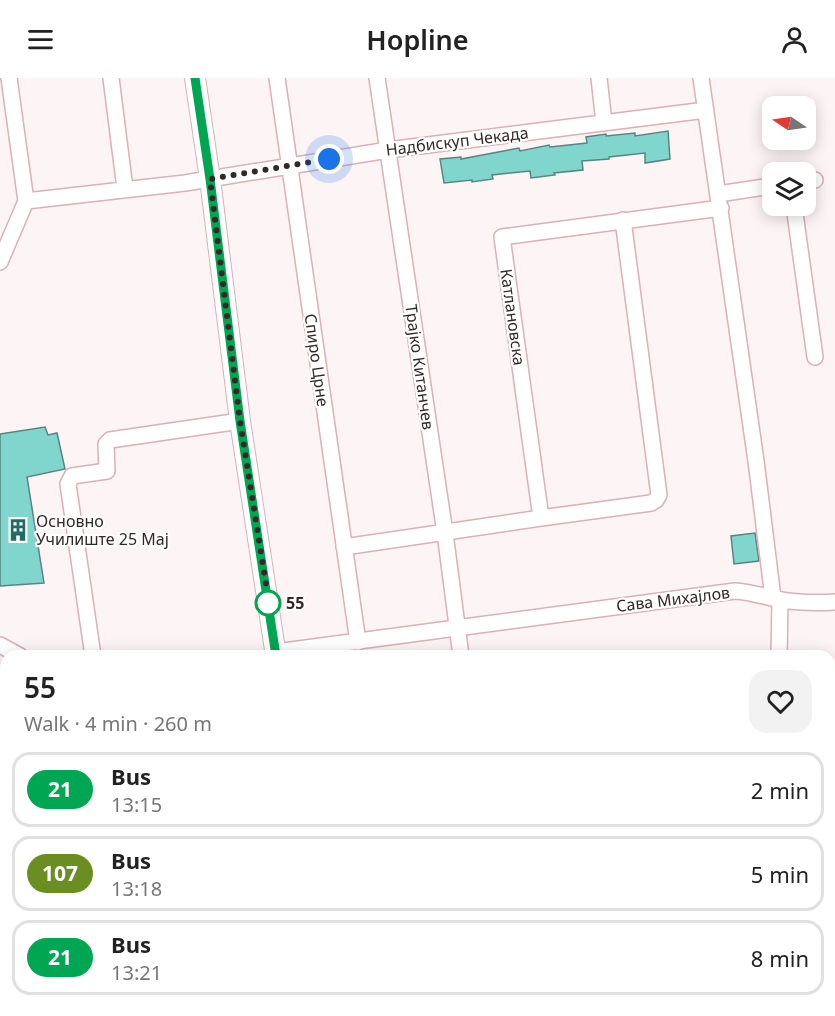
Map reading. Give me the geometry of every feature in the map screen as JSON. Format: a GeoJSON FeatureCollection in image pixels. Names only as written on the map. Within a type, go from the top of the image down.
{"type":"FeatureCollection","features":[{"type":"Feature","properties":{"kind":"main road"},"geometry":{"type":"LineString","coordinates":[[195,78],[240,421],[275,650]]}},
{"type":"Feature","properties":{"kind":"street"},"geometry":{"type":"LineString","coordinates":[[0,262],[26,201],[9,78]]}},
{"type":"Feature","properties":{"kind":"street"},"geometry":{"type":"LineString","coordinates":[[111,78],[125,189]]}},
{"type":"Feature","properties":{"kind":"street","name":"Спиро Црне"},"geometry":{"type":"LineString","coordinates":[[277,78],[358,642]]}},
{"type":"Feature","properties":{"kind":"street","name":"Трајко Китанчев"},"geometry":{"type":"LineString","coordinates":[[377,78],[445,533],[460,650]]}},
{"type":"Feature","properties":{"kind":"street"},"geometry":{"type":"LineString","coordinates":[[599,78],[604,123]]}},
{"type":"Feature","properties":{"kind":"street"},"geometry":{"type":"LineString","coordinates":[[701,78],[776,599],[776,650]]}},
{"type":"Feature","properties":{"kind":"street","name":"Надбискуп Чекада"},"geometry":{"type":"LineString","coordinates":[[26,201],[210,179],[388,150],[705,110]]}},
{"type":"Feature","properties":{"kind":"street"},"geometry":{"type":"LineString","coordinates":[[719,201],[762,189]]}},
{"type":"Feature","properties":{"kind":"street","name":"Катлановска"},"geometry":{"type":"LineString","coordinates":[[541,518],[502,237],[623,220],[719,201]]}},
{"type":"Feature","properties":{"kind":"street"},"geometry":{"type":"LineString","coordinates":[[795,216],[814,357]]}},
{"type":"Feature","properties":{"kind":"street"},"geometry":{"type":"LineString","coordinates":[[344,547],[651,503],[656,500],[660,495],[623,220]]}},
{"type":"Feature","properties":{"kind":"street"},"geometry":{"type":"LineString","coordinates":[[92,650],[68,484],[72,476],[107,471],[106,444],[110,440],[240,421]]}},
{"type":"Feature","properties":{"kind":"street","name":"Сава Михајлов"},"geometry":{"type":"LineString","coordinates":[[303,650],[457,627],[735,591],[803,603],[835,602]]}},
{"type":"Feature","properties":{"kind":"building"},"geometry":{"type":"Polygon","coordinates":[[[668,131],[670,159],[645,163],[645,153],[582,161],[583,170],[554,173],[555,175],[531,178],[530,171],[492,175],[493,179],[472,182],[472,180],[444,183],[440,159],[461,157],[461,159],[519,148],[520,151],[549,145],[550,147],[587,143],[586,137],[606,134],[606,136],[635,133],[635,136],[668,131]]]}},
{"type":"Feature","properties":{"kind":"building","name":"Основно Училиште 25 Мај"},"geometry":{"type":"Polygon","coordinates":[[[45,427],[48,435],[57,433],[65,469],[27,477],[44,583],[0,586],[0,434],[45,427]]]}},
{"type":"Feature","properties":{"kind":"building"},"geometry":{"type":"Polygon","coordinates":[[[755,533],[759,561],[734,564],[731,536],[755,533]]]}},
{"type":"Feature","properties":{"kind":"bus line","name":"21"},"geometry":{"type":"LineString","coordinates":[[195,78],[240,421],[275,650]]}},
{"type":"Feature","properties":{"kind":"place","name":"Основно Училиште 25 Мај"},"geometry":{"type":"Point","coordinates":[18,530]}},
{"type":"Feature","properties":{"kind":"place","name":"55"},"geometry":{"type":"Point","coordinates":[268,603]}},
{"type":"Feature","properties":{"kind":"route"},"geometry":{"type":"LineString","coordinates":[[268,603],[270,609],[240,421],[210,179],[329,159]]}}]}
